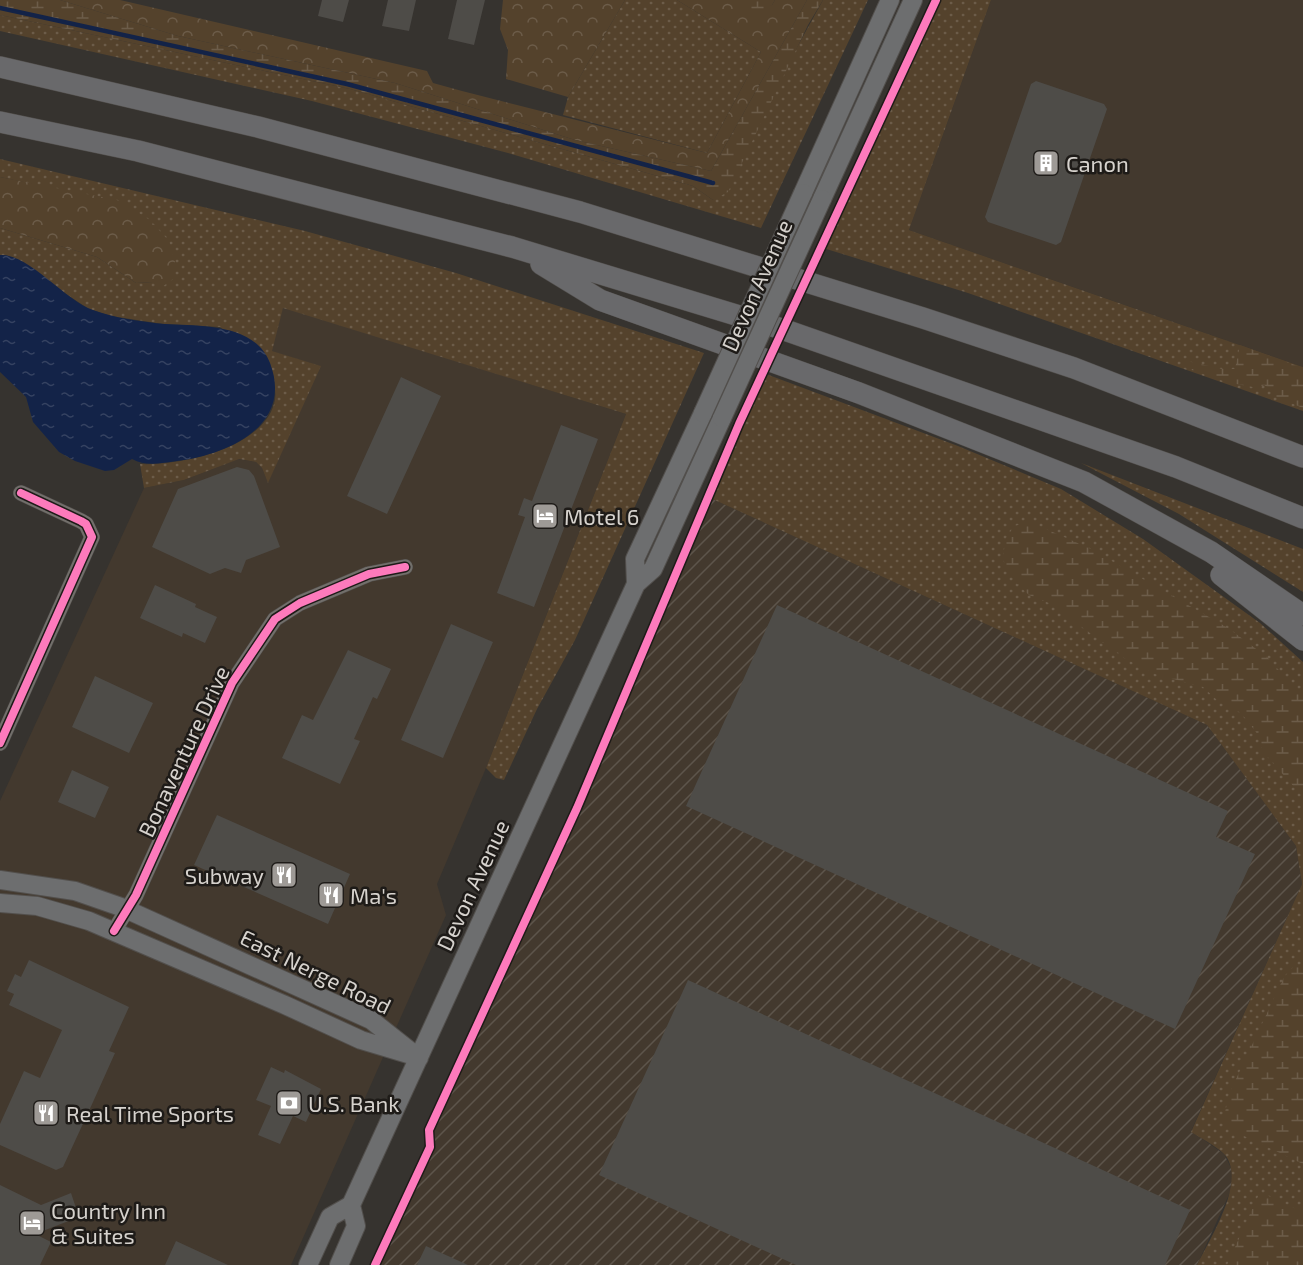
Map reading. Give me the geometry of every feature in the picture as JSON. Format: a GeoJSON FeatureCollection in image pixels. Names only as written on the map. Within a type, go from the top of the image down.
{"type":"FeatureCollection","features":[{"type":"Feature","properties":{"kind":"highway"},"geometry":{"type":"LineString","coordinates":[[0,67],[258,127],[580,212],[923,318],[1074,368],[1303,457]]}},
{"type":"Feature","properties":{"kind":"highway"},"geometry":{"type":"LineString","coordinates":[[0,122],[138,151],[512,247],[782,329],[1176,467],[1303,518]]}},
{"type":"Feature","properties":{"kind":"highway"},"geometry":{"type":"LineString","coordinates":[[512,247],[600,300],[859,393],[1084,482],[1211,552],[1303,615]]}},
{"type":"Feature","properties":{"kind":"highway"},"geometry":{"type":"LineString","coordinates":[[1142,395],[1303,444]]}},
{"type":"Feature","properties":{"kind":"highway"},"geometry":{"type":"LineString","coordinates":[[1084,482],[1239,588],[1303,640]]}},
{"type":"Feature","properties":{"kind":"main road","name":"Devon Avenue"},"geometry":{"type":"LineString","coordinates":[[636,584],[635,559],[890,0]]}},
{"type":"Feature","properties":{"kind":"main road","name":"Devon Avenue"},"geometry":{"type":"LineString","coordinates":[[339,1265],[356,1226],[351,1206],[636,584],[653,569],[913,0]]}},
{"type":"Feature","properties":{"kind":"main road","name":"East Nerge Road"},"geometry":{"type":"LineString","coordinates":[[0,880],[75,891],[126,909],[371,1020],[419,1058]]}},
{"type":"Feature","properties":{"kind":"main road","name":"East Nerge Road"},"geometry":{"type":"LineString","coordinates":[[0,903],[37,906],[114,931],[361,1040],[419,1058]]}},
{"type":"Feature","properties":{"kind":"main road"},"geometry":{"type":"LineString","coordinates":[[308,1265],[330,1217],[351,1206]]}},
{"type":"Feature","properties":{"kind":"street"},"geometry":{"type":"LineString","coordinates":[[0,743],[92,537],[86,524],[21,493]]}},
{"type":"Feature","properties":{"kind":"street","name":"Bonaventure Drive"},"geometry":{"type":"LineString","coordinates":[[114,931],[136,895],[232,683],[275,619],[300,603],[369,574],[405,567]]}},
{"type":"Feature","properties":{"kind":"shaded area"},"geometry":{"type":"Polygon","coordinates":[[[991,0],[1303,0],[1303,367],[909,230],[991,0]]]}},
{"type":"Feature","properties":{"kind":"shaded area"},"geometry":{"type":"Polygon","coordinates":[[[283,307],[626,414],[486,768],[437,884],[446,915],[291,1265],[0,1265],[0,801],[144,488],[184,480],[238,459],[256,462],[262,468],[268,482],[320,366],[271,351],[283,307]]]}},
{"type":"Feature","properties":{"kind":"shaded area"},"geometry":{"type":"Polygon","coordinates":[[[708,497],[1207,725],[1296,846],[1302,884],[1191,1131],[1224,1154],[1233,1172],[1231,1190],[1197,1265],[375,1265],[430,1147],[429,1130],[577,808],[708,497]]]}},
{"type":"Feature","properties":{"kind":"green space"},"geometry":{"type":"Polygon","coordinates":[[[0,0],[60,0],[178,36],[395,83],[575,140],[711,171],[807,0],[823,0],[808,25],[728,192],[713,200],[693,186],[350,89],[0,15],[0,0]]]}},
{"type":"Feature","properties":{"kind":"green space"},"geometry":{"type":"Polygon","coordinates":[[[60,0],[120,0],[427,71],[433,83],[707,153],[761,52],[677,0],[741,0],[741,9],[772,5],[775,0],[807,0],[711,171],[575,140],[395,83],[178,36],[60,0]]]}},
{"type":"Feature","properties":{"kind":"green space"},"geometry":{"type":"Polygon","coordinates":[[[503,0],[625,0],[568,97],[506,79],[508,50],[500,29],[503,0]]]}},
{"type":"Feature","properties":{"kind":"green space"},"geometry":{"type":"Polygon","coordinates":[[[625,0],[677,0],[761,52],[707,153],[563,115],[568,97],[625,0]]]}},
{"type":"Feature","properties":{"kind":"green space"},"geometry":{"type":"Polygon","coordinates":[[[741,0],[775,0],[772,5],[752,16],[741,9],[741,0]]]}},
{"type":"Feature","properties":{"kind":"green space"},"geometry":{"type":"Polygon","coordinates":[[[823,0],[868,0],[761,228],[508,153],[312,101],[0,31],[0,15],[350,89],[693,186],[713,200],[823,0]]]}},
{"type":"Feature","properties":{"kind":"green space"},"geometry":{"type":"Polygon","coordinates":[[[933,0],[991,0],[909,230],[1303,367],[1303,411],[968,293],[820,247],[933,0]]]}},
{"type":"Feature","properties":{"kind":"green space"},"geometry":{"type":"Polygon","coordinates":[[[0,159],[305,231],[456,273],[704,353],[575,640],[537,709],[504,780],[496,778],[486,768],[626,414],[283,308],[272,351],[321,366],[268,483],[262,468],[256,462],[239,459],[184,480],[144,488],[140,464],[197,458],[217,452],[253,433],[266,420],[274,404],[275,389],[270,363],[220,327],[163,324],[111,316],[89,309],[6,255],[0,255],[0,228],[97,257],[136,283],[153,282],[37,185],[0,177],[0,159]]]}},
{"type":"Feature","properties":{"kind":"green space"},"geometry":{"type":"Polygon","coordinates":[[[0,177],[117,200],[150,220],[169,241],[175,262],[173,279],[162,287],[153,282],[136,283],[97,257],[0,228],[0,177]]]}},
{"type":"Feature","properties":{"kind":"green space"},"geometry":{"type":"Polygon","coordinates":[[[1240,345],[1303,368],[1303,408],[1274,396],[1273,390],[1264,385],[1258,388],[1226,382],[1189,369],[1187,361],[1222,369],[1235,369],[1240,345]]]}},
{"type":"Feature","properties":{"kind":"green space"},"geometry":{"type":"Polygon","coordinates":[[[766,374],[958,446],[1061,489],[1143,539],[1260,623],[1303,662],[1303,1265],[1197,1265],[1225,1208],[1232,1177],[1230,1164],[1223,1153],[1191,1132],[1302,884],[1296,846],[1207,725],[708,497],[766,374]]]}},
{"type":"Feature","properties":{"kind":"green space"},"geometry":{"type":"Polygon","coordinates":[[[1081,463],[1303,549],[1303,592],[1179,514],[1081,463]]]}},
{"type":"Feature","properties":{"kind":"green space"},"geometry":{"type":"Polygon","coordinates":[[[1030,522],[1089,548],[1228,628],[1267,657],[1303,697],[1303,797],[1263,752],[1256,732],[1241,713],[1218,701],[1203,687],[1155,674],[1124,658],[1049,603],[1029,595],[1017,584],[1003,560],[1005,540],[1014,526],[1030,522]]]}},
{"type":"Feature","properties":{"kind":"green space"},"geometry":{"type":"Polygon","coordinates":[[[1295,965],[1299,966],[1303,973],[1303,1164],[1227,1128],[1223,1122],[1229,1094],[1284,977],[1295,965]]]}},
{"type":"Feature","properties":{"kind":"green space"},"geometry":{"type":"Polygon","coordinates":[[[1260,1192],[1303,1212],[1303,1265],[1227,1265],[1260,1192]]]}},
{"type":"Feature","properties":{"kind":"water"},"geometry":{"type":"Polygon","coordinates":[[[0,255],[11,256],[23,261],[82,305],[101,313],[147,322],[225,329],[252,340],[263,350],[270,363],[275,385],[273,404],[264,420],[235,444],[196,458],[177,461],[148,464],[132,459],[114,470],[105,471],[75,461],[59,452],[33,422],[26,397],[0,372],[0,255]]]}},
{"type":"Feature","properties":{"kind":"building"},"geometry":{"type":"Polygon","coordinates":[[[322,0],[349,0],[343,22],[318,16],[322,0]]]}},
{"type":"Feature","properties":{"kind":"building"},"geometry":{"type":"Polygon","coordinates":[[[388,0],[416,0],[409,31],[382,26],[388,0]]]}},
{"type":"Feature","properties":{"kind":"building"},"geometry":{"type":"Polygon","coordinates":[[[457,0],[485,0],[474,45],[448,39],[457,0]]]}},
{"type":"Feature","properties":{"kind":"building","name":"Canon"},"geometry":{"type":"Polygon","coordinates":[[[1036,81],[1104,104],[1107,109],[1061,242],[1056,245],[988,222],[985,217],[1031,84],[1036,81]]]}},
{"type":"Feature","properties":{"kind":"building"},"geometry":{"type":"Polygon","coordinates":[[[401,377],[441,396],[387,514],[347,496],[401,377]]]}},
{"type":"Feature","properties":{"kind":"building","name":"Motel 6"},"geometry":{"type":"Polygon","coordinates":[[[561,425],[598,439],[534,607],[497,593],[525,517],[518,515],[524,498],[532,501],[561,425]]]}},
{"type":"Feature","properties":{"kind":"building"},"geometry":{"type":"Polygon","coordinates":[[[237,467],[249,470],[254,476],[280,547],[246,560],[241,573],[225,568],[210,574],[152,547],[178,489],[237,467]]]}},
{"type":"Feature","properties":{"kind":"building"},"geometry":{"type":"Polygon","coordinates":[[[155,585],[196,604],[195,607],[217,617],[205,643],[183,633],[182,637],[140,618],[155,585]]]}},
{"type":"Feature","properties":{"kind":"building"},"geometry":{"type":"Polygon","coordinates":[[[777,605],[1228,811],[1216,837],[1255,854],[1175,1029],[686,806],[777,605]]]}},
{"type":"Feature","properties":{"kind":"building"},"geometry":{"type":"Polygon","coordinates":[[[451,624],[493,642],[443,758],[401,740],[451,624]]]}},
{"type":"Feature","properties":{"kind":"building"},"geometry":{"type":"Polygon","coordinates":[[[348,650],[391,669],[377,699],[373,697],[354,739],[360,741],[340,784],[282,758],[302,715],[313,720],[348,650]]]}},
{"type":"Feature","properties":{"kind":"building"},"geometry":{"type":"Polygon","coordinates":[[[95,676],[153,703],[129,753],[72,727],[95,676]]]}},
{"type":"Feature","properties":{"kind":"building"},"geometry":{"type":"Polygon","coordinates":[[[72,770],[109,787],[95,818],[58,802],[72,770]]]}},
{"type":"Feature","properties":{"kind":"building"},"geometry":{"type":"Polygon","coordinates":[[[217,815],[350,874],[328,924],[194,865],[217,815]]]}},
{"type":"Feature","properties":{"kind":"building"},"geometry":{"type":"Polygon","coordinates":[[[29,960],[129,1007],[109,1051],[115,1053],[63,1167],[56,1170],[0,1145],[0,1124],[24,1071],[40,1078],[62,1030],[9,1005],[14,994],[7,991],[15,974],[21,977],[29,960]]]}},
{"type":"Feature","properties":{"kind":"building"},"geometry":{"type":"Polygon","coordinates":[[[688,980],[1190,1210],[1165,1265],[796,1265],[599,1175],[688,980]]]}},
{"type":"Feature","properties":{"kind":"building","name":"U.S. Bank"},"geometry":{"type":"Polygon","coordinates":[[[271,1067],[284,1073],[285,1070],[321,1089],[306,1122],[293,1116],[280,1144],[258,1135],[271,1106],[256,1100],[271,1067]]]}},
{"type":"Feature","properties":{"kind":"building","name":"Country Inn & Suites"},"geometry":{"type":"Polygon","coordinates":[[[0,1185],[41,1205],[71,1193],[79,1217],[35,1234],[51,1242],[40,1265],[0,1265],[0,1185]]]}},
{"type":"Feature","properties":{"kind":"building"},"geometry":{"type":"Polygon","coordinates":[[[176,1241],[228,1265],[165,1265],[176,1241]]]}},
{"type":"Feature","properties":{"kind":"building"},"geometry":{"type":"Polygon","coordinates":[[[426,1246],[468,1265],[417,1265],[426,1246]]]}},
{"type":"Feature","properties":{"kind":"waterway"},"geometry":{"type":"LineString","coordinates":[[0,8],[347,84],[713,183]]}},
{"type":"Feature","properties":{"kind":"cycle path"},"geometry":{"type":"LineString","coordinates":[[375,1265],[430,1147],[429,1130],[577,808],[739,424],[936,0]]}},
{"type":"Feature","properties":{"kind":"cycle path"},"geometry":{"type":"LineString","coordinates":[[0,743],[92,537],[86,524],[21,493]]}},
{"type":"Feature","properties":{"kind":"cycle path"},"geometry":{"type":"LineString","coordinates":[[114,931],[136,895],[232,683],[275,619],[300,603],[369,574],[405,567]]}},
{"type":"Feature","properties":{"kind":"place","name":"Canon"},"geometry":{"type":"Point","coordinates":[1046,163]}},
{"type":"Feature","properties":{"kind":"place","name":"Motel 6"},"geometry":{"type":"Point","coordinates":[545,516]}},
{"type":"Feature","properties":{"kind":"place","name":"Subway"},"geometry":{"type":"Point","coordinates":[284,875]}},
{"type":"Feature","properties":{"kind":"place","name":"Ma's"},"geometry":{"type":"Point","coordinates":[331,895]}},
{"type":"Feature","properties":{"kind":"place","name":"U.S. Bank"},"geometry":{"type":"Point","coordinates":[289,1103]}},
{"type":"Feature","properties":{"kind":"place","name":"Real Time Sports"},"geometry":{"type":"Point","coordinates":[46,1113]}},
{"type":"Feature","properties":{"kind":"place","name":"Country Inn & Suites"},"geometry":{"type":"Point","coordinates":[32,1223]}}]}
